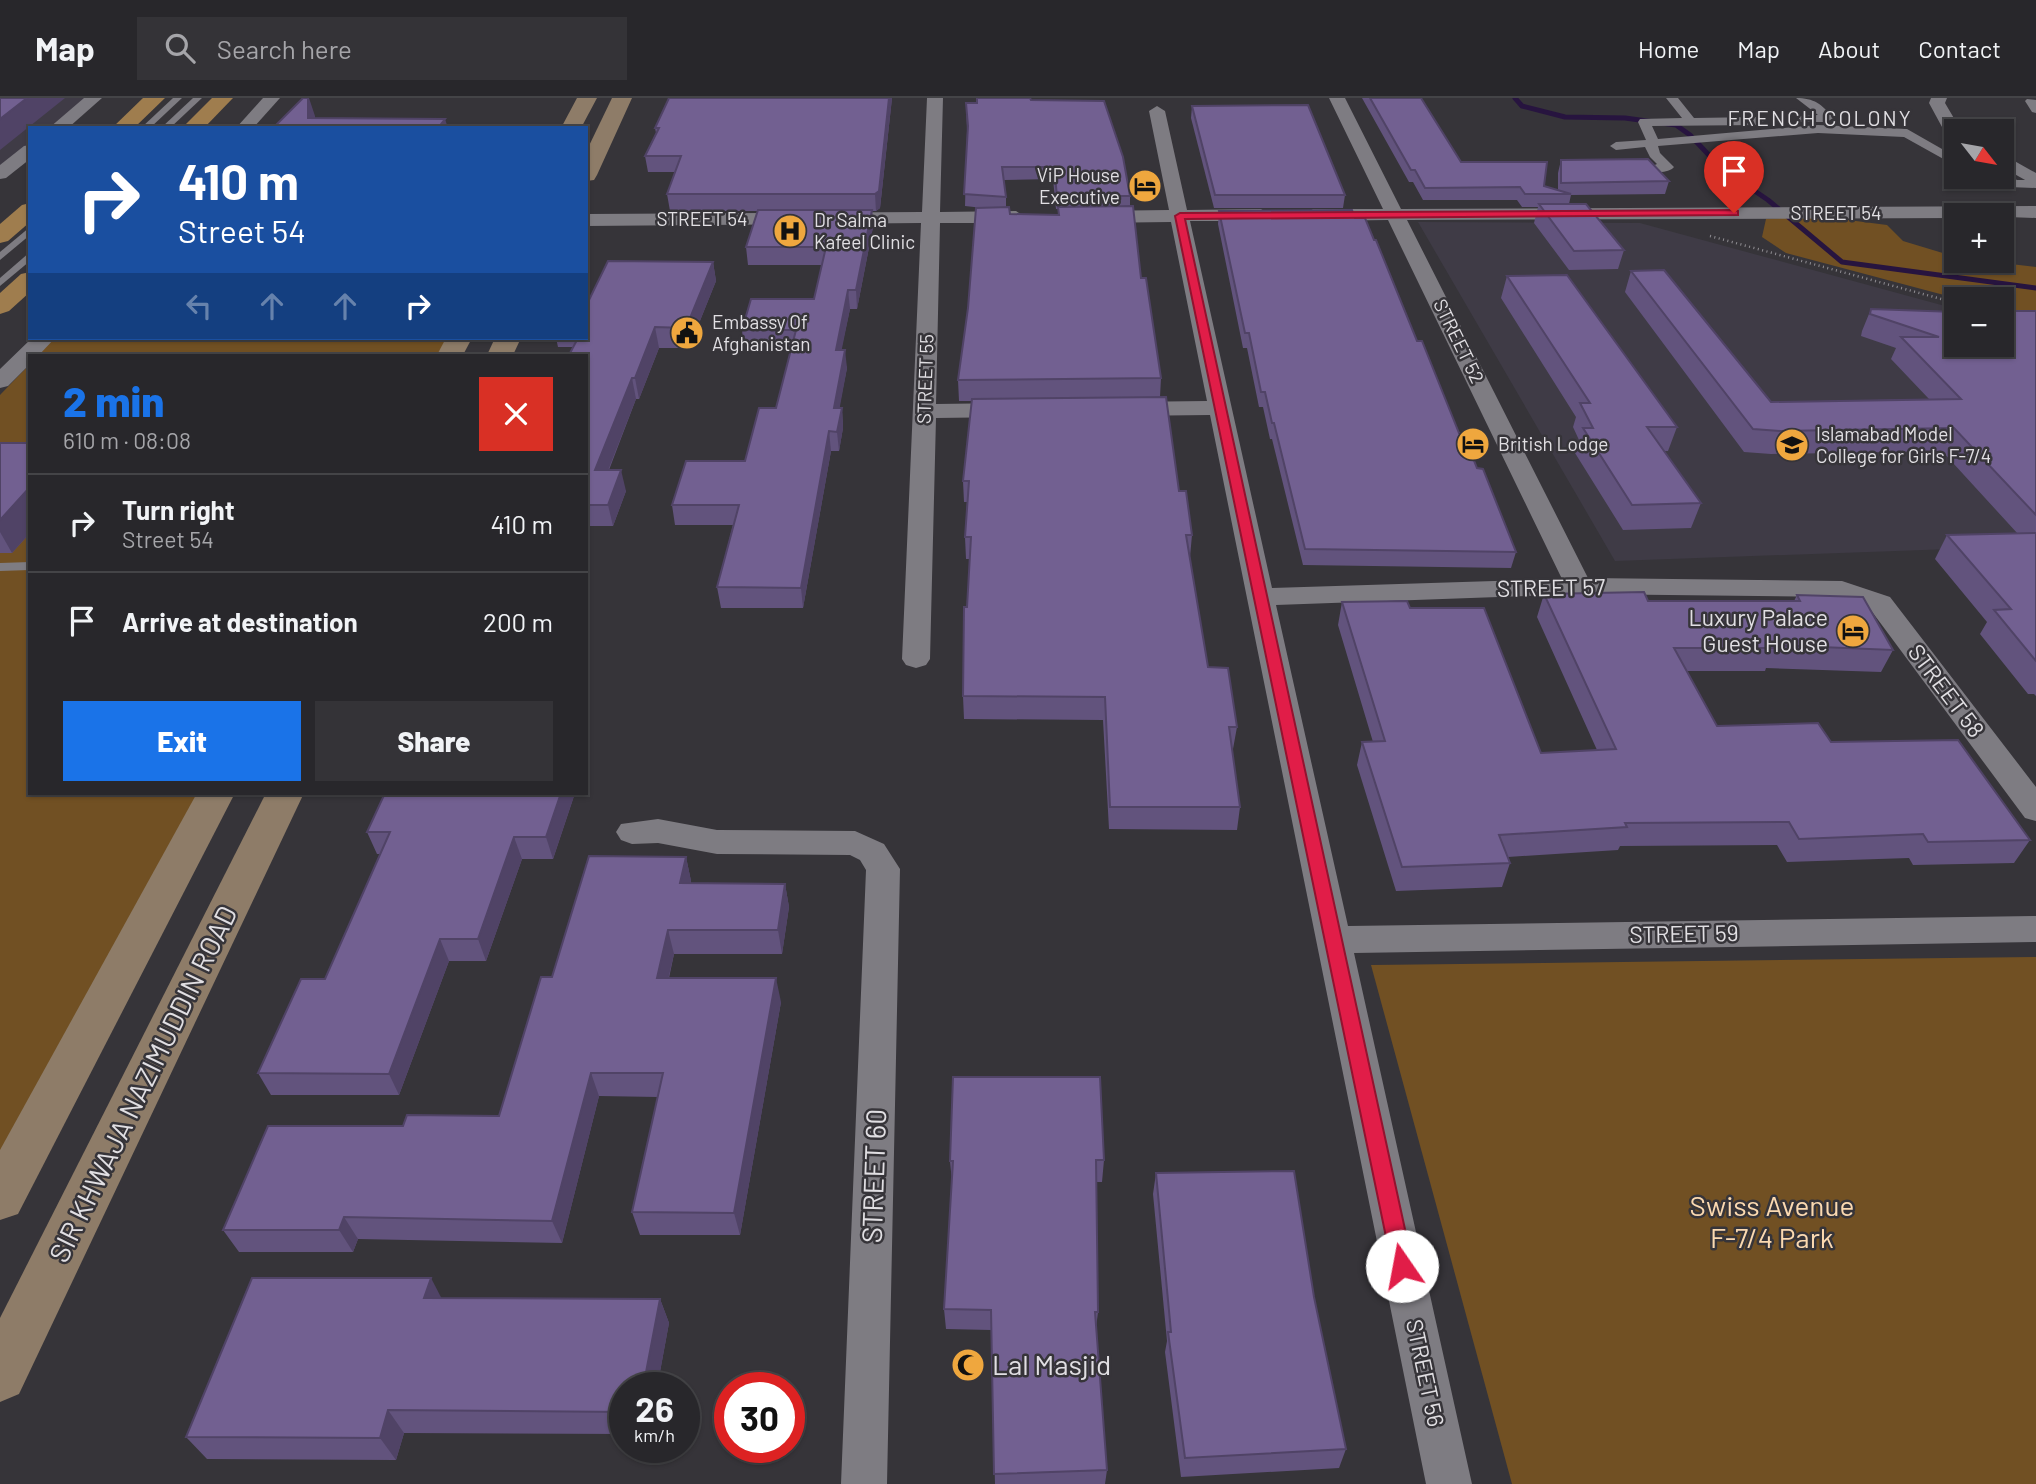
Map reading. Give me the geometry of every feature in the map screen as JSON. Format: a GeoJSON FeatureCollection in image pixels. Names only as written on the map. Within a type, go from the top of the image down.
{"type":"FeatureCollection","features":[{"type":"Feature","properties":{"kind":"main road"},"geometry":{"type":"LineString","coordinates":[[124,126],[155,98]]}},
{"type":"Feature","properties":{"kind":"main road"},"geometry":{"type":"LineString","coordinates":[[194,126],[223,98]]}},
{"type":"Feature","properties":{"kind":"main road"},"geometry":{"type":"LineString","coordinates":[[572,126],[587,98]]}},
{"type":"Feature","properties":{"kind":"main road"},"geometry":{"type":"LineString","coordinates":[[588,171],[622,98]]}},
{"type":"Feature","properties":{"kind":"main road"},"geometry":{"type":"LineString","coordinates":[[0,236],[28,211]]}},
{"type":"Feature","properties":{"kind":"main road"},"geometry":{"type":"LineString","coordinates":[[0,306],[28,281]]}},
{"type":"Feature","properties":{"kind":"main road"},"geometry":{"type":"LineString","coordinates":[[0,1198],[215,795]]}},
{"type":"Feature","properties":{"kind":"main road","name":"SIR KHWAJA NAZIMUDDIN ROAD"},"geometry":{"type":"LineString","coordinates":[[0,1375],[284,795]]}},
{"type":"Feature","properties":{"kind":"street"},"geometry":{"type":"LineString","coordinates":[[59,126],[94,98]]}},
{"type":"Feature","properties":{"kind":"street"},"geometry":{"type":"LineString","coordinates":[[246,126],[272,98]]}},
{"type":"Feature","properties":{"kind":"street","name":"STREET 55"},"geometry":{"type":"LineString","coordinates":[[916,659],[935,98]]}},
{"type":"Feature","properties":{"kind":"street","name":"STREET 52"},"geometry":{"type":"LineString","coordinates":[[1337,98],[1397,214],[1579,586]]}},
{"type":"Feature","properties":{"kind":"street"},"geometry":{"type":"LineString","coordinates":[[1672,98],[1690,121]]}},
{"type":"Feature","properties":{"kind":"street"},"geometry":{"type":"LineString","coordinates":[[1654,143],[1644,122],[1827,118],[1815,105],[1802,98]]}},
{"type":"Feature","properties":{"kind":"street"},"geometry":{"type":"LineString","coordinates":[[1940,98],[1937,103],[1946,119]]}},
{"type":"Feature","properties":{"kind":"street","name":"STREET 56"},"geometry":{"type":"LineString","coordinates":[[1157,111],[1448,1484]]}},
{"type":"Feature","properties":{"kind":"street"},"geometry":{"type":"LineString","coordinates":[[1616,146],[1818,129],[1907,133],[1944,155]]}},
{"type":"Feature","properties":{"kind":"street"},"geometry":{"type":"LineString","coordinates":[[1654,143],[1651,145],[1654,154],[1668,167],[1654,168]]}},
{"type":"Feature","properties":{"kind":"street"},"geometry":{"type":"LineString","coordinates":[[0,174],[28,152]]}},
{"type":"Feature","properties":{"kind":"street"},"geometry":{"type":"LineString","coordinates":[[2014,167],[2036,182]]}},
{"type":"Feature","properties":{"kind":"street"},"geometry":{"type":"LineString","coordinates":[[2014,184],[2036,182]]}},
{"type":"Feature","properties":{"kind":"street","name":"STREET 54"},"geometry":{"type":"LineString","coordinates":[[1069,217],[2036,212]]}},
{"type":"Feature","properties":{"kind":"street","name":"STREET 54"},"geometry":{"type":"LineString","coordinates":[[588,220],[1041,217]]}},
{"type":"Feature","properties":{"kind":"street"},"geometry":{"type":"LineString","coordinates":[[0,381],[42,340]]}},
{"type":"Feature","properties":{"kind":"street"},"geometry":{"type":"LineString","coordinates":[[1099,410],[1220,408]]}},
{"type":"Feature","properties":{"kind":"street"},"geometry":{"type":"LineString","coordinates":[[924,411],[1032,410]]}},
{"type":"Feature","properties":{"kind":"street","name":"STREET 57"},"geometry":{"type":"LineString","coordinates":[[1260,597],[1579,586],[1842,590]]}},
{"type":"Feature","properties":{"kind":"street","name":"STREET 58"},"geometry":{"type":"LineString","coordinates":[[1842,590],[1880,603],[2036,810]]}},
{"type":"Feature","properties":{"kind":"street","name":"STREET 60"},"geometry":{"type":"LineString","coordinates":[[632,832],[658,831],[717,842],[855,843],[872,852],[883,869],[864,1484]]}},
{"type":"Feature","properties":{"kind":"street","name":"STREET 59"},"geometry":{"type":"LineString","coordinates":[[1333,940],[2036,929]]}},
{"type":"Feature","properties":{"kind":"lane"},"geometry":{"type":"LineString","coordinates":[[147,126],[178,98]]}},
{"type":"Feature","properties":{"kind":"lane"},"geometry":{"type":"LineString","coordinates":[[167,126],[198,98]]}},
{"type":"Feature","properties":{"kind":"lane"},"geometry":{"type":"LineString","coordinates":[[0,257],[28,232]]}},
{"type":"Feature","properties":{"kind":"lane"},"geometry":{"type":"LineString","coordinates":[[0,283],[28,257]]}},
{"type":"Feature","properties":{"kind":"lane"},"geometry":{"type":"LineString","coordinates":[[0,567],[28,566]]}},
{"type":"Feature","properties":{"kind":"path"},"geometry":{"type":"LineString","coordinates":[[1704,235],[1944,300]]}},
{"type":"Feature","properties":{"kind":"shaded area"},"geometry":{"type":"Polygon","coordinates":[[[0,98],[94,98],[59,126],[28,126],[28,152],[0,174],[0,98]]]}},
{"type":"Feature","properties":{"kind":"shaded area","name":"Islamabad Model College for Girls F-7/4"},"geometry":{"type":"Polygon","coordinates":[[[1418,222],[1640,223],[1944,306],[1944,357],[2004,357],[2036,546],[1615,561],[1418,222]]]}},
{"type":"Feature","properties":{"kind":"green space"},"geometry":{"type":"Polygon","coordinates":[[[1817,216],[1887,225],[1903,241],[1944,253],[1944,273],[2014,273],[2014,264],[2036,267],[2036,320],[2014,314],[2014,287],[1944,287],[1944,295],[1786,253],[1762,237],[1766,219],[1817,216]]]}},
{"type":"Feature","properties":{"kind":"green space"},"geometry":{"type":"Polygon","coordinates":[[[52,340],[446,340],[439,354],[39,354],[52,340]]]}},
{"type":"Feature","properties":{"kind":"green space"},"geometry":{"type":"Polygon","coordinates":[[[28,366],[28,795],[201,795],[0,1169],[0,395],[28,366]]]}},
{"type":"Feature","properties":{"kind":"green space","name":"Swiss Avenue F-7/4 Park"},"geometry":{"type":"Polygon","coordinates":[[[2036,957],[2036,1484],[1512,1484],[1371,965],[2036,957]]]}},
{"type":"Feature","properties":{"kind":"building"},"geometry":{"type":"Polygon","coordinates":[[[0,98],[27,98],[0,119],[0,98]]]}},
{"type":"Feature","properties":{"kind":"building"},"geometry":{"type":"Polygon","coordinates":[[[303,98],[308,98],[308,118],[445,119],[440,126],[275,126],[303,98]]]}},
{"type":"Feature","properties":{"kind":"building"},"geometry":{"type":"Polygon","coordinates":[[[669,98],[889,98],[879,191],[875,194],[667,194],[681,156],[645,156],[659,128],[655,128],[669,98]]]}},
{"type":"Feature","properties":{"kind":"building"},"geometry":{"type":"Polygon","coordinates":[[[977,98],[1104,101],[1123,157],[1130,196],[1057,196],[1054,167],[1002,167],[1006,197],[964,194],[968,126],[966,103],[977,103],[977,98]]]}},
{"type":"Feature","properties":{"kind":"building"},"geometry":{"type":"Polygon","coordinates":[[[1370,98],[1421,98],[1461,162],[1547,162],[1544,186],[1571,194],[1525,194],[1520,187],[1425,188],[1415,170],[1411,170],[1370,98]]]}},
{"type":"Feature","properties":{"kind":"building"},"geometry":{"type":"Polygon","coordinates":[[[1308,105],[1345,195],[1215,195],[1192,106],[1308,105]]]}},
{"type":"Feature","properties":{"kind":"building"},"geometry":{"type":"Polygon","coordinates":[[[1648,159],[1669,181],[1561,183],[1561,160],[1648,159]]]}},
{"type":"Feature","properties":{"kind":"building"},"geometry":{"type":"Polygon","coordinates":[[[1539,204],[1586,204],[1624,250],[1574,251],[1539,204]]]}},
{"type":"Feature","properties":{"kind":"building"},"geometry":{"type":"Polygon","coordinates":[[[1133,206],[1141,278],[1146,278],[1161,378],[958,380],[968,308],[976,208],[1009,207],[1010,214],[1059,215],[1058,207],[1133,206]]]}},
{"type":"Feature","properties":{"kind":"building"},"geometry":{"type":"Polygon","coordinates":[[[758,210],[872,210],[856,290],[848,290],[836,350],[845,350],[834,408],[842,408],[837,432],[829,431],[801,588],[717,587],[739,505],[672,505],[686,461],[745,461],[759,408],[776,408],[796,330],[742,330],[751,299],[814,299],[826,247],[746,247],[758,210]]]}},
{"type":"Feature","properties":{"kind":"building"},"geometry":{"type":"Polygon","coordinates":[[[1352,210],[1355,218],[1365,218],[1376,240],[1417,341],[1422,341],[1459,433],[1463,433],[1477,468],[1483,469],[1516,552],[1305,549],[1274,423],[1265,392],[1261,392],[1249,333],[1245,333],[1219,211],[1352,210]]]}},
{"type":"Feature","properties":{"kind":"building"},"geometry":{"type":"Polygon","coordinates":[[[608,261],[713,262],[686,328],[655,327],[635,378],[632,378],[595,470],[621,470],[608,505],[588,505],[588,354],[570,354],[577,340],[588,340],[589,300],[608,261]]]}},
{"type":"Feature","properties":{"kind":"building"},"geometry":{"type":"Polygon","coordinates":[[[1664,270],[1771,402],[1961,399],[1901,337],[1939,337],[1870,314],[1871,309],[1944,312],[1944,357],[2014,357],[2014,311],[2036,311],[2036,515],[1954,428],[1780,431],[1753,429],[1631,271],[1664,270]]]}},
{"type":"Feature","properties":{"kind":"building"},"geometry":{"type":"Polygon","coordinates":[[[1567,275],[1677,427],[1647,427],[1701,503],[1632,505],[1583,428],[1593,428],[1580,403],[1590,403],[1507,276],[1567,275]]]}},
{"type":"Feature","properties":{"kind":"building"},"geometry":{"type":"Polygon","coordinates":[[[1166,397],[1179,491],[1186,491],[1192,535],[1186,535],[1208,667],[1228,668],[1237,727],[1229,727],[1240,807],[1110,807],[1105,697],[963,696],[964,607],[967,607],[971,537],[965,537],[969,481],[963,481],[972,399],[1166,397]]]}},
{"type":"Feature","properties":{"kind":"building"},"geometry":{"type":"Polygon","coordinates":[[[0,443],[28,443],[28,489],[0,520],[0,443]]]}},
{"type":"Feature","properties":{"kind":"building"},"geometry":{"type":"Polygon","coordinates":[[[2036,533],[2036,661],[1994,610],[2011,609],[1947,535],[2036,533]]]}},
{"type":"Feature","properties":{"kind":"building"},"geometry":{"type":"Polygon","coordinates":[[[1644,592],[1648,601],[1800,601],[1797,595],[1863,597],[1893,650],[1774,645],[1775,648],[1674,648],[1717,726],[1818,723],[1831,742],[1958,740],[2030,840],[1928,842],[1923,834],[1799,839],[1789,822],[1625,823],[1627,827],[1499,835],[1510,863],[1402,867],[1362,742],[1385,741],[1342,602],[1407,601],[1410,608],[1484,608],[1541,753],[1616,749],[1544,594],[1644,592]]]}},
{"type":"Feature","properties":{"kind":"building"},"geometry":{"type":"Polygon","coordinates":[[[384,795],[560,795],[546,837],[514,837],[478,939],[440,939],[389,1074],[258,1073],[301,979],[325,979],[390,832],[367,832],[384,795]]]}},
{"type":"Feature","properties":{"kind":"building"},"geometry":{"type":"Polygon","coordinates":[[[589,856],[686,857],[680,883],[785,884],[778,930],[668,930],[657,978],[776,978],[734,1213],[632,1212],[663,1073],[591,1073],[552,1221],[344,1217],[339,1230],[223,1230],[268,1126],[403,1126],[407,1115],[499,1116],[541,977],[552,977],[589,856]]]}},
{"type":"Feature","properties":{"kind":"building"},"geometry":{"type":"Polygon","coordinates":[[[953,1077],[1100,1077],[1104,1160],[1096,1160],[1098,1312],[1095,1312],[1107,1470],[994,1474],[991,1310],[944,1309],[953,1161],[950,1161],[953,1077]]]}},
{"type":"Feature","properties":{"kind":"building"},"geometry":{"type":"Polygon","coordinates":[[[1294,1171],[1314,1297],[1346,1449],[1185,1458],[1168,1332],[1171,1332],[1156,1173],[1294,1171]]]}},
{"type":"Feature","properties":{"kind":"building"},"geometry":{"type":"Polygon","coordinates":[[[252,1278],[431,1278],[424,1298],[660,1299],[646,1372],[609,1372],[609,1412],[388,1410],[380,1438],[186,1437],[252,1278]]]}},
{"type":"Feature","properties":{"kind":"waterway"},"geometry":{"type":"LineString","coordinates":[[1515,98],[1522,106],[1565,117],[1625,118],[1676,125],[1690,135],[1721,168],[1768,200],[1842,262],[2036,288]]}},
{"type":"Feature","properties":{"kind":"place","name":"ViP House Executive"},"geometry":{"type":"Point","coordinates":[1145,186]}},
{"type":"Feature","properties":{"kind":"place","name":"Dr Salma Kafeel Clinic"},"geometry":{"type":"Point","coordinates":[790,231]}},
{"type":"Feature","properties":{"kind":"place","name":"Embassy Of Afghanistan"},"geometry":{"type":"Point","coordinates":[687,333]}},
{"type":"Feature","properties":{"kind":"place","name":"British Lodge"},"geometry":{"type":"Point","coordinates":[1473,444]}},
{"type":"Feature","properties":{"kind":"place","name":"Islamabad Model College for Girls F-7/4"},"geometry":{"type":"Point","coordinates":[1792,445]}},
{"type":"Feature","properties":{"kind":"place","name":"Luxury Palace Guest House"},"geometry":{"type":"Point","coordinates":[1853,631]}},
{"type":"Feature","properties":{"kind":"place","name":"Lal Masjid"},"geometry":{"type":"Point","coordinates":[968,1365]}},
{"type":"Feature","properties":{"kind":"district","name":"FRENCH COLONY"},"geometry":{"type":"Point","coordinates":[1820,119]}},
{"type":"Feature","properties":{"kind":"route"},"geometry":{"type":"LineString","coordinates":[[1402,1266],[1180,216],[1734,213]]}}]}
